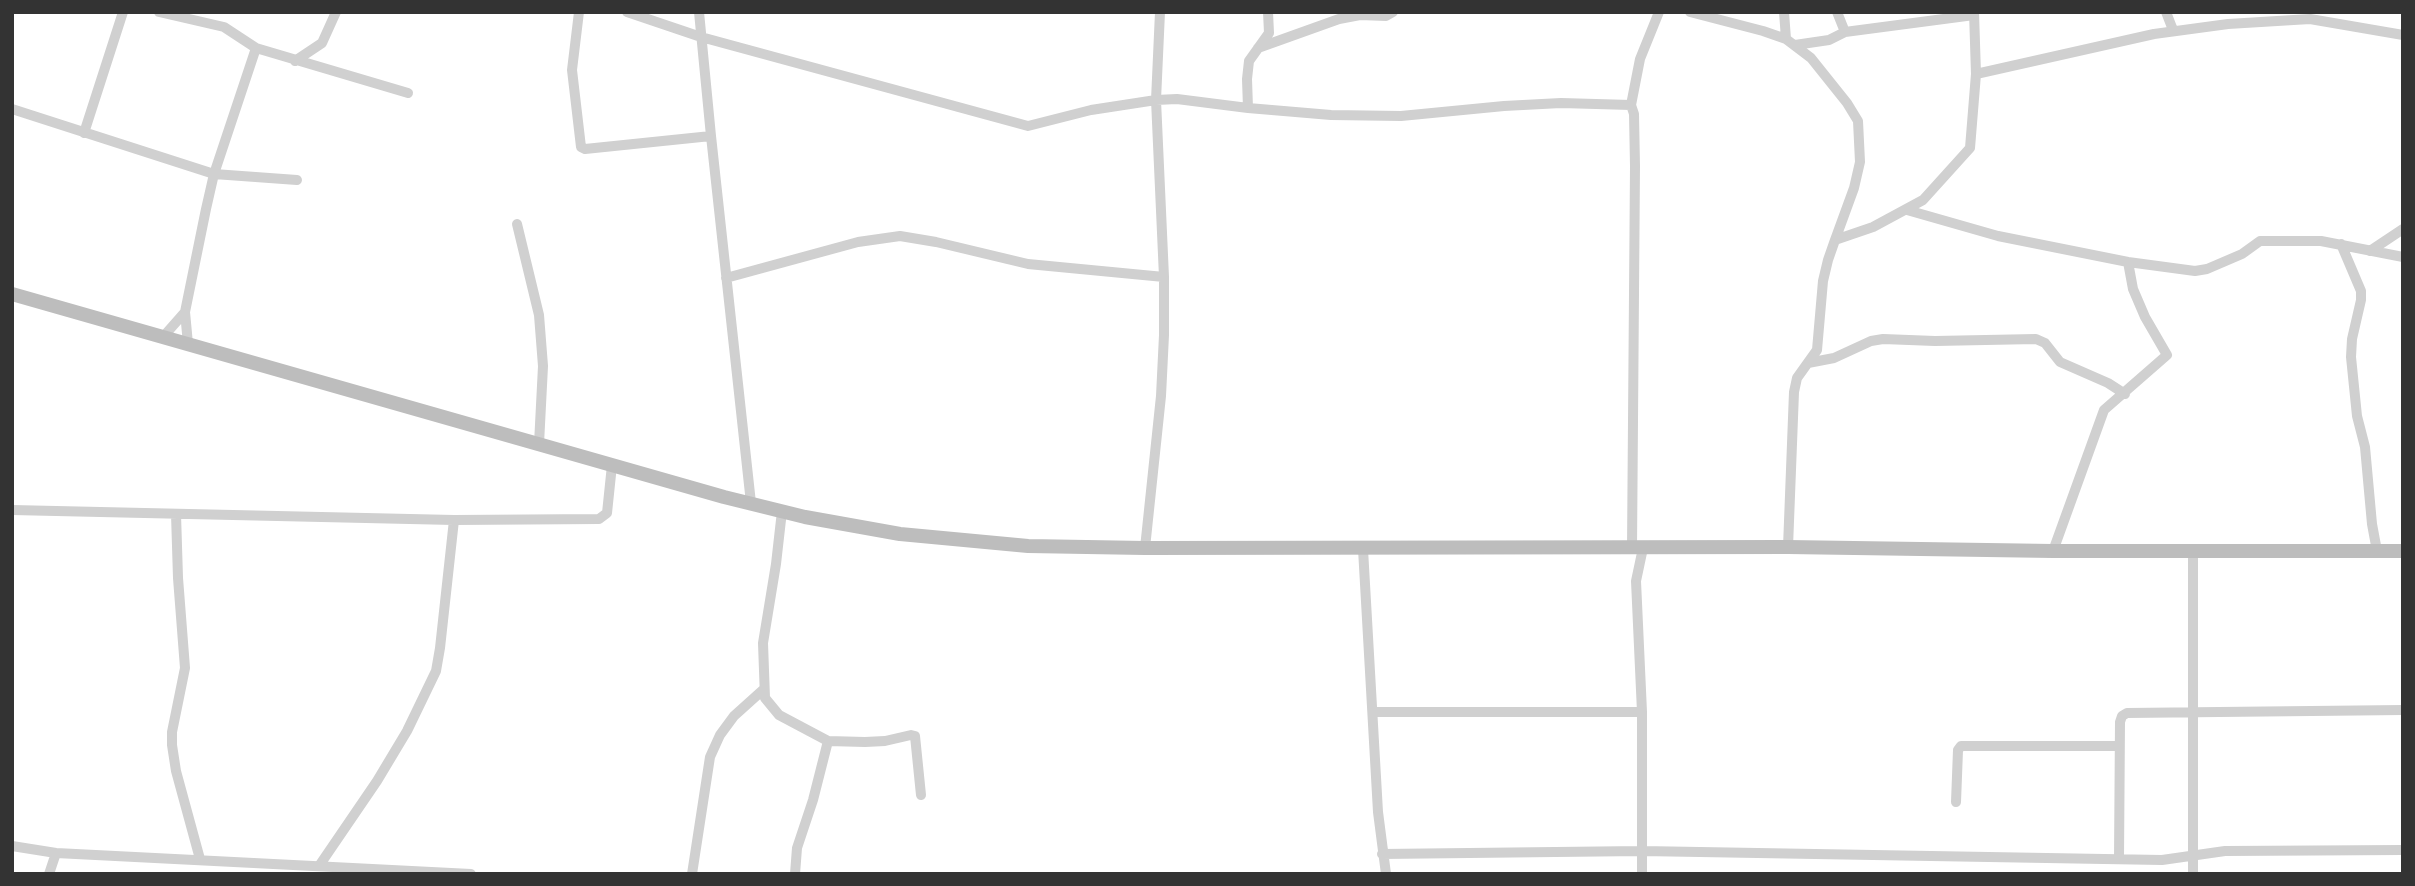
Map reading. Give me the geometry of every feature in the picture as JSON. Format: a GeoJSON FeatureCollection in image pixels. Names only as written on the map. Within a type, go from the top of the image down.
{"type":"FeatureCollection","features":[{"type":"Feature","properties":{"kind":"main road"},"geometry":{"type":"LineString","coordinates":[[12,294],[751,503],[900,534],[1028,546],[1145,548],[1788,547],[2053,551],[2403,551]]}},
{"type":"Feature","properties":{"kind":"street"},"geometry":{"type":"LineString","coordinates":[[84,133],[123,12]]}},
{"type":"Feature","properties":{"kind":"street"},"geometry":{"type":"LineString","coordinates":[[159,12],[224,27],[256,48],[408,93]]}},
{"type":"Feature","properties":{"kind":"street"},"geometry":{"type":"LineString","coordinates":[[295,61],[321,43],[336,12]]}},
{"type":"Feature","properties":{"kind":"street"},"geometry":{"type":"LineString","coordinates":[[579,12],[572,70],[581,147],[585,149],[710,136]]}},
{"type":"Feature","properties":{"kind":"street"},"geometry":{"type":"LineString","coordinates":[[627,12],[701,37],[1028,126],[1091,110],[1177,99],[1331,115],[1401,116],[1561,103],[1632,105]]}},
{"type":"Feature","properties":{"kind":"street"},"geometry":{"type":"LineString","coordinates":[[699,12],[710,136],[751,503]]}},
{"type":"Feature","properties":{"kind":"street"},"geometry":{"type":"LineString","coordinates":[[1145,548],[1161,396],[1164,335],[1156,100],[1160,12]]}},
{"type":"Feature","properties":{"kind":"street"},"geometry":{"type":"LineString","coordinates":[[1248,108],[1249,61],[1269,33],[1268,12]]}},
{"type":"Feature","properties":{"kind":"street"},"geometry":{"type":"LineString","coordinates":[[1258,48],[1339,19],[1360,15],[1386,16],[1393,12]]}},
{"type":"Feature","properties":{"kind":"street"},"geometry":{"type":"LineString","coordinates":[[1642,874],[1642,712],[1636,581],[1635,153],[1632,105],[1640,59],[1659,12]]}},
{"type":"Feature","properties":{"kind":"street"},"geometry":{"type":"LineString","coordinates":[[1690,12],[1763,31],[1790,42],[1826,74],[1858,121],[1860,162],[1823,281],[1817,350],[1797,378],[1794,391],[1788,547]]}},
{"type":"Feature","properties":{"kind":"street"},"geometry":{"type":"LineString","coordinates":[[1784,12],[1790,42]]}},
{"type":"Feature","properties":{"kind":"street"},"geometry":{"type":"LineString","coordinates":[[1837,12],[1844,32]]}},
{"type":"Feature","properties":{"kind":"street"},"geometry":{"type":"LineString","coordinates":[[2166,12],[2173,30]]}},
{"type":"Feature","properties":{"kind":"street"},"geometry":{"type":"LineString","coordinates":[[1790,42],[1829,40],[1844,32],[1974,14],[1976,74],[1970,148],[1934,191],[1923,200],[1874,227],[1835,240]]}},
{"type":"Feature","properties":{"kind":"street"},"geometry":{"type":"LineString","coordinates":[[1976,74],[2173,30],[2310,19],[2403,35]]}},
{"type":"Feature","properties":{"kind":"street"},"geometry":{"type":"LineString","coordinates":[[188,344],[185,312],[214,174],[256,48]]}},
{"type":"Feature","properties":{"kind":"street"},"geometry":{"type":"LineString","coordinates":[[12,110],[214,174],[296,180]]}},
{"type":"Feature","properties":{"kind":"street"},"geometry":{"type":"LineString","coordinates":[[1907,209],[1998,236],[2128,262],[2195,271],[2207,269],[2242,254],[2259,241],[2321,241],[2403,257]]}},
{"type":"Feature","properties":{"kind":"street"},"geometry":{"type":"LineString","coordinates":[[517,224],[539,315],[543,366],[539,444]]}},
{"type":"Feature","properties":{"kind":"street"},"geometry":{"type":"LineString","coordinates":[[2370,251],[2403,229]]}},
{"type":"Feature","properties":{"kind":"street"},"geometry":{"type":"LineString","coordinates":[[726,278],[858,242],[900,236],[1028,264],[1164,277]]}},
{"type":"Feature","properties":{"kind":"street"},"geometry":{"type":"LineString","coordinates":[[2341,244],[2361,291],[2351,357],[2357,416],[2365,447],[2371,524],[2376,551]]}},
{"type":"Feature","properties":{"kind":"street"},"geometry":{"type":"LineString","coordinates":[[2053,551],[2104,410],[2167,355],[2137,299],[2128,262]]}},
{"type":"Feature","properties":{"kind":"street"},"geometry":{"type":"LineString","coordinates":[[163,337],[185,312]]}},
{"type":"Feature","properties":{"kind":"street"},"geometry":{"type":"LineString","coordinates":[[1808,363],[1834,358],[1871,341],[1883,339],[2036,339],[2045,343],[2060,362],[2108,383],[2125,394]]}},
{"type":"Feature","properties":{"kind":"street"},"geometry":{"type":"LineString","coordinates":[[12,510],[454,520],[599,519],[607,513],[612,465]]}},
{"type":"Feature","properties":{"kind":"street"},"geometry":{"type":"LineString","coordinates":[[782,511],[763,643],[765,698],[779,715],[828,740],[865,742],[915,736],[921,795]]}},
{"type":"Feature","properties":{"kind":"street"},"geometry":{"type":"LineString","coordinates":[[176,514],[185,668],[172,732],[172,745],[176,771],[200,859]]}},
{"type":"Feature","properties":{"kind":"street"},"geometry":{"type":"LineString","coordinates":[[319,866],[377,781],[407,731],[436,671],[454,520]]}},
{"type":"Feature","properties":{"kind":"street"},"geometry":{"type":"LineString","coordinates":[[1363,549],[1382,854],[1386,874]]}},
{"type":"Feature","properties":{"kind":"street"},"geometry":{"type":"LineString","coordinates":[[2193,551],[2193,874]]}},
{"type":"Feature","properties":{"kind":"street"},"geometry":{"type":"LineString","coordinates":[[692,874],[710,757],[720,735],[734,716],[764,689]]}},
{"type":"Feature","properties":{"kind":"street"},"geometry":{"type":"LineString","coordinates":[[2119,858],[2120,722],[2122,716],[2127,713],[2403,710]]}},
{"type":"Feature","properties":{"kind":"street"},"geometry":{"type":"LineString","coordinates":[[1373,712],[1642,712]]}},
{"type":"Feature","properties":{"kind":"street"},"geometry":{"type":"LineString","coordinates":[[795,874],[799,839],[813,800],[828,740]]}},
{"type":"Feature","properties":{"kind":"street"},"geometry":{"type":"LineString","coordinates":[[1956,802],[1958,750],[1961,746],[2119,746]]}},
{"type":"Feature","properties":{"kind":"street"},"geometry":{"type":"LineString","coordinates":[[12,846],[56,853],[200,859],[255,868],[319,866],[471,874]]}},
{"type":"Feature","properties":{"kind":"street"},"geometry":{"type":"LineString","coordinates":[[1382,854],[1642,851],[2162,860],[2225,851],[2403,850]]}},
{"type":"Feature","properties":{"kind":"street"},"geometry":{"type":"LineString","coordinates":[[49,874],[56,853]]}}]}
